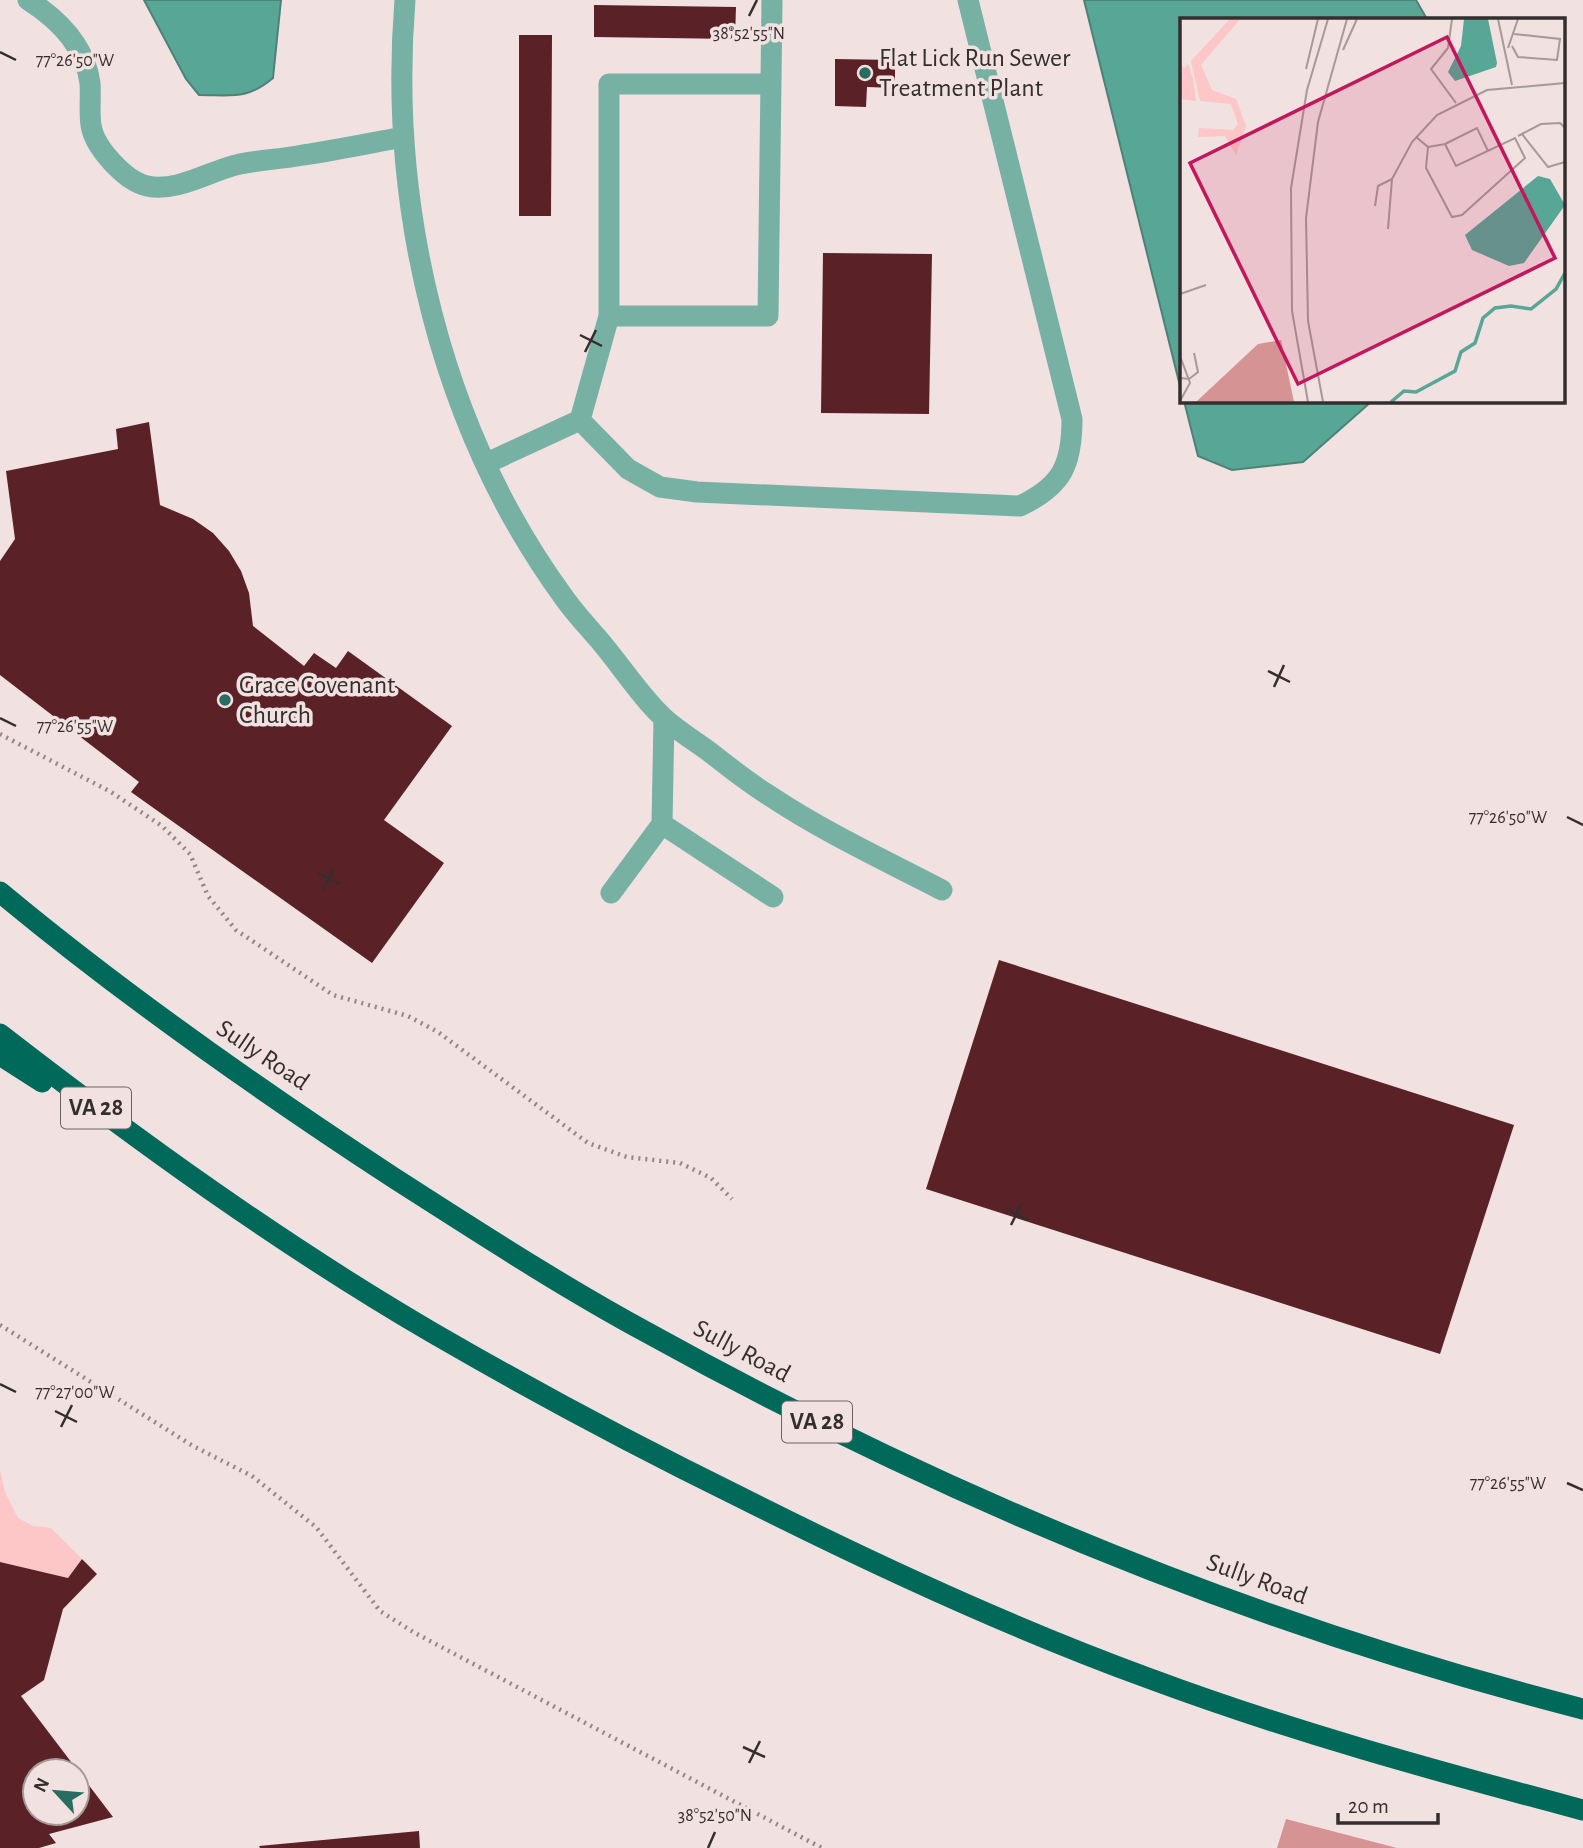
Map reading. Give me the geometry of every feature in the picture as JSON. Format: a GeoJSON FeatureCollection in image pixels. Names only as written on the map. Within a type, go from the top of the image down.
{"type":"FeatureCollection","features":[{"type":"Feature","properties":{"kind":"highway"},"geometry":{"type":"LineString","coordinates":[[0,878],[122,990]]}},
{"type":"Feature","properties":{"kind":"highway","name":"Sully Road"},"geometry":{"type":"LineString","coordinates":[[0,892],[122,990],[269,1094],[493,1241],[646,1332],[806,1417],[1127,1561],[1379,1651],[1511,1691],[1583,1709]]}},
{"type":"Feature","properties":{"kind":"highway","name":"VA 28"},"geometry":{"type":"LineString","coordinates":[[0,1034],[75,1093],[194,1179],[432,1332],[636,1445],[864,1560],[1009,1623],[1147,1678],[1316,1736],[1583,1811]]}},
{"type":"Feature","properties":{"kind":"highway"},"geometry":{"type":"LineString","coordinates":[[0,1055],[194,1179]]}},
{"type":"Feature","properties":{"kind":"street"},"geometry":{"type":"LineString","coordinates":[[28,0],[45,11],[81,50],[89,79],[90,125],[97,145],[137,182],[148,186],[174,185],[238,164],[403,137]]}},
{"type":"Feature","properties":{"kind":"street"},"geometry":{"type":"LineString","coordinates":[[405,0],[402,41],[403,137],[412,221],[438,338],[487,463],[533,550],[566,600],[664,719],[769,796],[942,890]]}},
{"type":"Feature","properties":{"kind":"street"},"geometry":{"type":"LineString","coordinates":[[609,316],[768,316],[772,0]]}},
{"type":"Feature","properties":{"kind":"street"},"geometry":{"type":"LineString","coordinates":[[580,420],[628,469],[660,487],[697,492],[1020,506],[1037,498],[1056,483],[1066,464],[1072,440],[1072,419],[968,0]]}},
{"type":"Feature","properties":{"kind":"street"},"geometry":{"type":"LineString","coordinates":[[487,463],[580,420],[609,316],[609,84],[771,84]]}},
{"type":"Feature","properties":{"kind":"street"},"geometry":{"type":"LineString","coordinates":[[611,893],[662,824],[664,719]]}},
{"type":"Feature","properties":{"kind":"street"},"geometry":{"type":"LineString","coordinates":[[662,824],[774,897]]}},
{"type":"Feature","properties":{"kind":"path"},"geometry":{"type":"LineString","coordinates":[[0,734],[111,792],[162,826],[190,854],[208,895],[236,930],[333,995],[408,1016],[438,1032],[588,1143],[627,1157],[680,1163],[711,1178],[732,1199]]}},
{"type":"Feature","properties":{"kind":"path"},"geometry":{"type":"LineString","coordinates":[[0,1325],[194,1446],[252,1476],[316,1527],[380,1611],[413,1632],[822,1848]]}},
{"type":"Feature","properties":{"kind":"shaded area"},"geometry":{"type":"Polygon","coordinates":[[[144,0],[281,0],[273,78],[255,90],[239,95],[199,95],[186,79],[144,0]]]}},
{"type":"Feature","properties":{"kind":"shaded area"},"geometry":{"type":"Polygon","coordinates":[[[1084,0],[1416,0],[1426,18],[1180,18],[1180,386],[1084,0]]]}},
{"type":"Feature","properties":{"kind":"shaded area"},"geometry":{"type":"Polygon","coordinates":[[[1184,402],[1371,402],[1303,462],[1232,470],[1198,456],[1184,402]]]}},
{"type":"Feature","properties":{"kind":"shaded area"},"geometry":{"type":"Polygon","coordinates":[[[0,1470],[5,1492],[18,1518],[33,1526],[51,1528],[82,1559],[68,1578],[0,1562],[0,1470]]]}},
{"type":"Feature","properties":{"kind":"shaded area"},"geometry":{"type":"Polygon","coordinates":[[[1286,1819],[1397,1848],[1277,1848],[1286,1819]]]}},
{"type":"Feature","properties":{"kind":"building"},"geometry":{"type":"Polygon","coordinates":[[[594,5],[736,7],[735,39],[594,37],[594,5]]]}},
{"type":"Feature","properties":{"kind":"building"},"geometry":{"type":"Polygon","coordinates":[[[519,35],[552,35],[551,216],[519,216],[519,35]]]}},
{"type":"Feature","properties":{"kind":"building","name":"Flat Lick Run Sewer Treatment Plant"},"geometry":{"type":"Polygon","coordinates":[[[835,59],[895,60],[895,88],[867,87],[866,107],[835,106],[835,59]]]}},
{"type":"Feature","properties":{"kind":"building"},"geometry":{"type":"Polygon","coordinates":[[[823,253],[932,254],[929,414],[821,413],[823,253]]]}},
{"type":"Feature","properties":{"kind":"building","name":"Grace Covenant Church"},"geometry":{"type":"Polygon","coordinates":[[[149,422],[160,505],[193,519],[213,533],[229,551],[241,571],[249,593],[253,626],[304,666],[314,653],[336,668],[348,651],[452,726],[384,820],[444,863],[372,963],[131,792],[139,782],[0,675],[0,561],[15,539],[6,471],[118,449],[116,429],[149,422]]]}},
{"type":"Feature","properties":{"kind":"building"},"geometry":{"type":"Polygon","coordinates":[[[999,960],[1514,1125],[1440,1354],[926,1189],[999,960]]]}},
{"type":"Feature","properties":{"kind":"building"},"geometry":{"type":"Polygon","coordinates":[[[82,1559],[97,1574],[63,1609],[44,1680],[21,1696],[67,1757],[21,1757],[21,1827],[75,1827],[49,1834],[56,1843],[39,1848],[0,1848],[0,1562],[68,1578],[82,1559]]]}},
{"type":"Feature","properties":{"kind":"building"},"geometry":{"type":"Polygon","coordinates":[[[91,1788],[113,1817],[91,1823],[91,1788]]]}},
{"type":"Feature","properties":{"kind":"building"},"geometry":{"type":"Polygon","coordinates":[[[419,1831],[420,1848],[259,1846],[419,1831]]]}},
{"type":"Feature","properties":{"kind":"place","name":"Flat Lick Run Sewer Treatment Plant"},"geometry":{"type":"Point","coordinates":[865,73]}},
{"type":"Feature","properties":{"kind":"place","name":"Grace Covenant Church"},"geometry":{"type":"Point","coordinates":[225,700]}}]}
